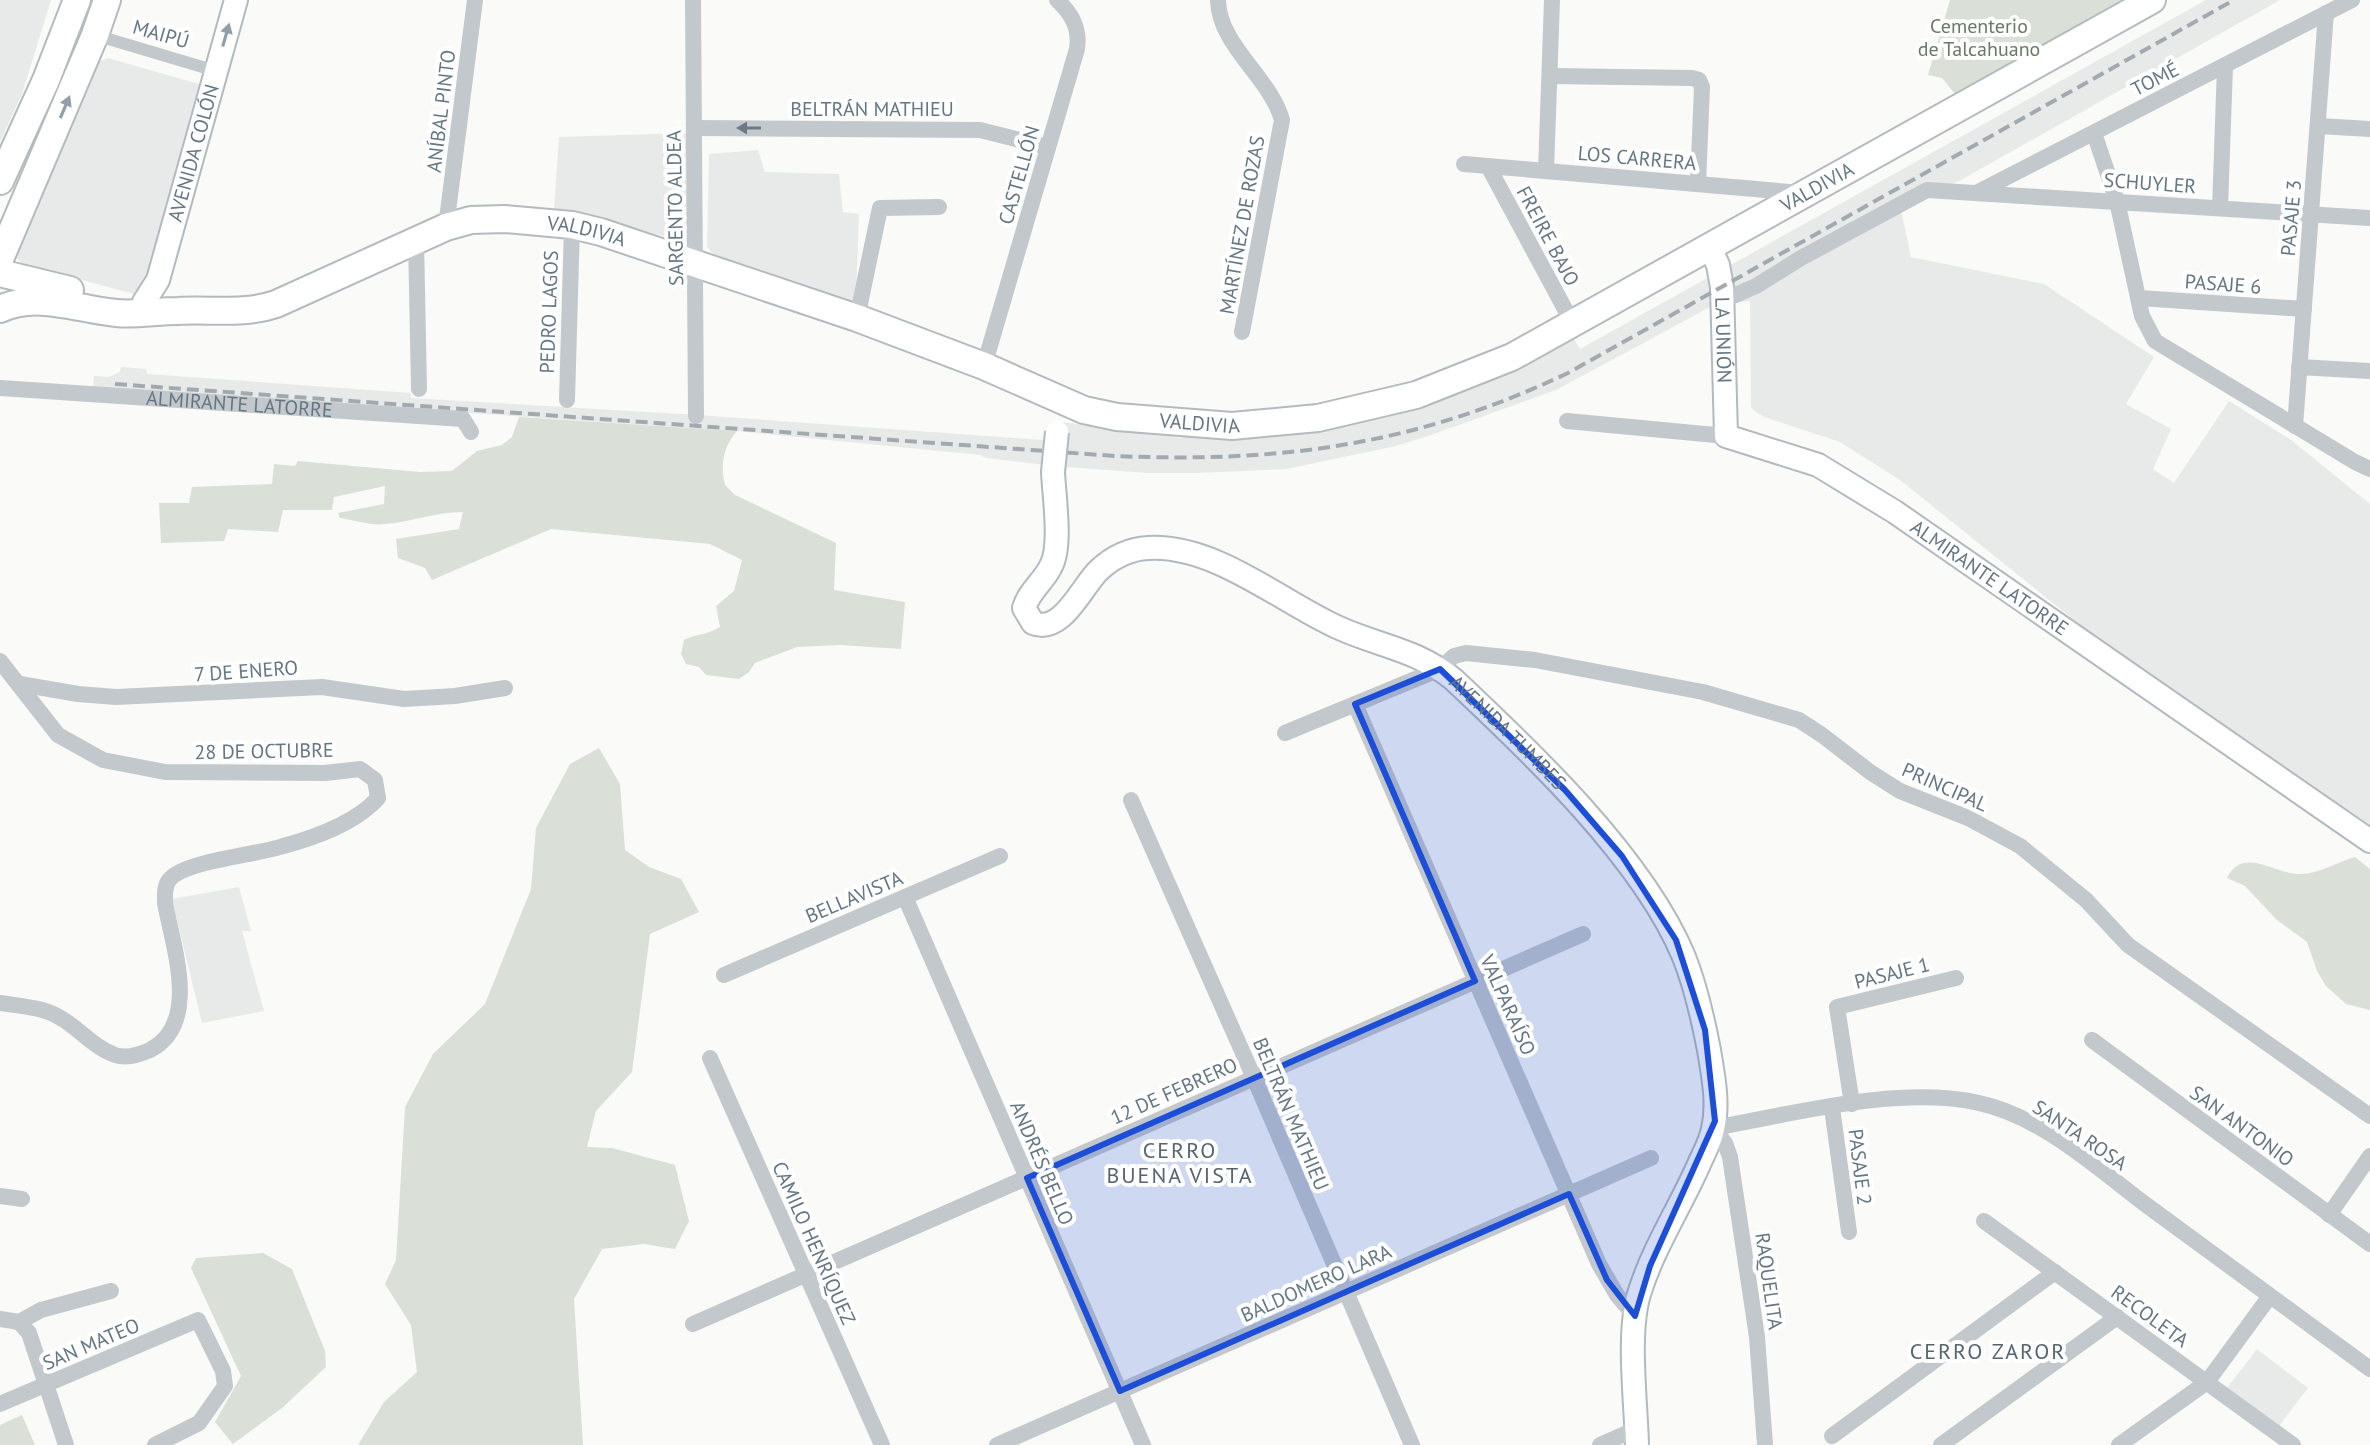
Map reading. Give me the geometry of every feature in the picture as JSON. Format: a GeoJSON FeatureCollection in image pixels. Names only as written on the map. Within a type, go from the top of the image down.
{"type":"FeatureCollection","features":[{"type":"Feature","properties":{"kind":"main road"},"geometry":{"type":"LineString","coordinates":[[0,181],[46,80],[77,0]]}},
{"type":"Feature","properties":{"kind":"main road"},"geometry":{"type":"LineString","coordinates":[[0,259],[107,0]]}},
{"type":"Feature","properties":{"kind":"main road","name":"AVENIDA COLÓN"},"geometry":{"type":"LineString","coordinates":[[139,308],[158,280],[236,0]]}},
{"type":"Feature","properties":{"kind":"main road","name":"VALDIVIA"},"geometry":{"type":"LineString","coordinates":[[0,309],[20,301],[40,300],[105,312],[139,308],[249,311],[276,304],[446,227],[488,219],[572,225],[857,318],[984,366],[1092,412],[1156,421],[1232,426],[1297,421],[1355,411],[1442,386],[1512,357],[2152,0]]}},
{"type":"Feature","properties":{"kind":"main road","name":"LA UNIÓN"},"geometry":{"type":"LineString","coordinates":[[1710,248],[1721,276],[1726,436]]}},
{"type":"Feature","properties":{"kind":"main road","name":"VALDIVIA"},"geometry":{"type":"LineString","coordinates":[[0,273],[139,308]]}},
{"type":"Feature","properties":{"kind":"main road","name":"AVENIDA TUMBES"},"geometry":{"type":"LineString","coordinates":[[1061,399],[1053,472],[1055,551],[1051,568],[1026,600],[1024,608],[1033,623],[1044,626],[1060,618],[1093,576],[1112,559],[1139,549],[1165,548],[1210,560],[1340,629],[1410,652],[1440,669],[1490,713],[1565,790],[1622,856],[1666,922],[1693,981],[1705,1030],[1714,1081],[1713,1128],[1683,1203],[1650,1266],[1638,1297],[1635,1316],[1637,1437]]}},
{"type":"Feature","properties":{"kind":"main road","name":"ALMIRANTE LATORRE"},"geometry":{"type":"LineString","coordinates":[[1726,436],[1799,458],[1857,487],[2370,841]]}},
{"type":"Feature","properties":{"kind":"street","name":"ANÍBAL PINTO"},"geometry":{"type":"LineString","coordinates":[[446,227],[475,0]]}},
{"type":"Feature","properties":{"kind":"street","name":"SARGENTO ALDEA"},"geometry":{"type":"LineString","coordinates":[[693,0],[696,416]]}},
{"type":"Feature","properties":{"kind":"street","name":"CASTELLÓN"},"geometry":{"type":"LineString","coordinates":[[984,366],[1078,42],[1073,19],[1057,0]]}},
{"type":"Feature","properties":{"kind":"street","name":"MARTÍNEZ DE ROZAS"},"geometry":{"type":"LineString","coordinates":[[1218,0],[1223,24],[1276,104],[1282,120],[1242,332]]}},
{"type":"Feature","properties":{"kind":"street"},"geometry":{"type":"LineString","coordinates":[[1546,171],[1552,0]]}},
{"type":"Feature","properties":{"kind":"street","name":"TOMÉ"},"geometry":{"type":"LineString","coordinates":[[1977,193],[2352,0]]}},
{"type":"Feature","properties":{"kind":"street","name":"PASAJE 3"},"geometry":{"type":"LineString","coordinates":[[2295,426],[2326,13]]}},
{"type":"Feature","properties":{"kind":"street","name":"MAIPÚ"},"geometry":{"type":"LineString","coordinates":[[95,35],[216,71]]}},
{"type":"Feature","properties":{"kind":"street"},"geometry":{"type":"LineString","coordinates":[[2220,208],[2225,66]]}},
{"type":"Feature","properties":{"kind":"street"},"geometry":{"type":"LineString","coordinates":[[1550,76],[1699,80],[1702,87],[1698,184]]}},
{"type":"Feature","properties":{"kind":"street"},"geometry":{"type":"LineString","coordinates":[[2319,126],[2370,129]]}},
{"type":"Feature","properties":{"kind":"street","name":"BELTRÁN MATHIEU"},"geometry":{"type":"LineString","coordinates":[[694,128],[980,130],[1048,147]]}},
{"type":"Feature","properties":{"kind":"street"},"geometry":{"type":"LineString","coordinates":[[2094,133],[2117,201],[2145,325],[2155,341],[2370,469]]}},
{"type":"Feature","properties":{"kind":"street","name":"LOS CARRERA"},"geometry":{"type":"LineString","coordinates":[[1464,164],[1808,193]]}},
{"type":"Feature","properties":{"kind":"street","name":"FREIRE BAJO"},"geometry":{"type":"LineString","coordinates":[[1488,166],[1573,324]]}},
{"type":"Feature","properties":{"kind":"street","name":"SCHUYLER"},"geometry":{"type":"LineString","coordinates":[[1722,301],[1756,286],[1927,190],[2370,218]]}},
{"type":"Feature","properties":{"kind":"street"},"geometry":{"type":"LineString","coordinates":[[857,318],[879,210],[884,206],[939,207]]}},
{"type":"Feature","properties":{"kind":"street","name":"PEDRO LAGOS"},"geometry":{"type":"LineString","coordinates":[[567,400],[572,225]]}},
{"type":"Feature","properties":{"kind":"street"},"geometry":{"type":"LineString","coordinates":[[416,239],[419,389]]}},
{"type":"Feature","properties":{"kind":"street","name":"PASAJE 6"},"geometry":{"type":"LineString","coordinates":[[2139,298],[2304,309]]}},
{"type":"Feature","properties":{"kind":"street"},"geometry":{"type":"LineString","coordinates":[[2299,367],[2370,371]]}},
{"type":"Feature","properties":{"kind":"street","name":"ALMIRANTE LATORRE"},"geometry":{"type":"LineString","coordinates":[[0,388],[463,419],[471,432]]}},
{"type":"Feature","properties":{"kind":"street","name":"ALMIRANTE LATORRE"},"geometry":{"type":"LineString","coordinates":[[1567,421],[1726,436]]}},
{"type":"Feature","properties":{"kind":"street","name":"PRINCIPAL"},"geometry":{"type":"LineString","coordinates":[[1440,669],[1448,659],[1460,654],[1535,660],[1703,692],[1799,720],[1900,791],[1968,818],[2020,846],[2086,900],[2136,951],[2370,1116]]}},
{"type":"Feature","properties":{"kind":"street"},"geometry":{"type":"LineString","coordinates":[[0,661],[20,684]]}},
{"type":"Feature","properties":{"kind":"street"},"geometry":{"type":"LineString","coordinates":[[1285,733],[1440,669]]}},
{"type":"Feature","properties":{"kind":"street","name":"7 DE ENERO"},"geometry":{"type":"LineString","coordinates":[[20,684],[78,694],[124,697],[270,687],[322,687],[404,699],[455,696],[505,688]]}},
{"type":"Feature","properties":{"kind":"street","name":"28 DE OCTUBRE"},"geometry":{"type":"LineString","coordinates":[[0,1003],[33,1008],[60,1017],[112,1054],[124,1057],[150,1049],[172,1029],[181,1003],[165,903],[168,881],[191,867],[280,847],[323,832],[366,812],[378,798],[375,780],[360,769],[325,773],[165,772],[103,760],[58,735],[20,684]]}},
{"type":"Feature","properties":{"kind":"street","name":"VALPARAÍSO"},"geometry":{"type":"LineString","coordinates":[[1355,704],[1607,1280],[1635,1316]]}},
{"type":"Feature","properties":{"kind":"street","name":"BELTRÁN MATHIEU"},"geometry":{"type":"LineString","coordinates":[[1131,800],[1412,1445]]}},
{"type":"Feature","properties":{"kind":"street","name":"BELLAVISTA"},"geometry":{"type":"LineString","coordinates":[[724,975],[1000,856]]}},
{"type":"Feature","properties":{"kind":"street","name":"ANDRÉS BELLO"},"geometry":{"type":"LineString","coordinates":[[905,897],[1143,1445]]}},
{"type":"Feature","properties":{"kind":"street","name":"12 DE FEBRERO"},"geometry":{"type":"LineString","coordinates":[[693,1324],[1583,934]]}},
{"type":"Feature","properties":{"kind":"street","name":"PASAJE 1"},"geometry":{"type":"LineString","coordinates":[[1837,1007],[1956,978]]}},
{"type":"Feature","properties":{"kind":"street","name":"PASAJE 2"},"geometry":{"type":"LineString","coordinates":[[1837,1007],[1852,1104]]}},
{"type":"Feature","properties":{"kind":"street","name":"SAN ANTONIO"},"geometry":{"type":"LineString","coordinates":[[2092,1040],[2370,1244]]}},
{"type":"Feature","properties":{"kind":"street","name":"CAMILO HENRÍQUEZ"},"geometry":{"type":"LineString","coordinates":[[710,1058],[882,1445]]}},
{"type":"Feature","properties":{"kind":"street","name":"SANTA ROSA"},"geometry":{"type":"LineString","coordinates":[[1713,1128],[1852,1104],[1932,1098],[1978,1103],[2011,1114],[2067,1146],[2370,1369]]}},
{"type":"Feature","properties":{"kind":"street","name":"PASAJE 2"},"geometry":{"type":"LineString","coordinates":[[1832,1108],[1849,1232]]}},
{"type":"Feature","properties":{"kind":"street","name":"RAQUELITA"},"geometry":{"type":"LineString","coordinates":[[1713,1128],[1725,1143],[1730,1157],[1752,1292],[1765,1445]]}},
{"type":"Feature","properties":{"kind":"street"},"geometry":{"type":"LineString","coordinates":[[2329,1215],[2370,1156]]}},
{"type":"Feature","properties":{"kind":"street","name":"BALDOMERO LARA"},"geometry":{"type":"LineString","coordinates":[[997,1445],[1651,1158]]}},
{"type":"Feature","properties":{"kind":"street"},"geometry":{"type":"LineString","coordinates":[[0,1196],[22,1199]]}},
{"type":"Feature","properties":{"kind":"street","name":"RECOLETA"},"geometry":{"type":"LineString","coordinates":[[1984,1221],[2292,1445]]}},
{"type":"Feature","properties":{"kind":"street"},"geometry":{"type":"LineString","coordinates":[[1832,1436],[2055,1272]]}},
{"type":"Feature","properties":{"kind":"street"},"geometry":{"type":"LineString","coordinates":[[0,1319],[19,1322],[41,1310],[111,1291]]}},
{"type":"Feature","properties":{"kind":"street"},"geometry":{"type":"LineString","coordinates":[[2119,1445],[2207,1382],[2270,1296]]}},
{"type":"Feature","properties":{"kind":"street"},"geometry":{"type":"LineString","coordinates":[[1941,1445],[2117,1317]]}},
{"type":"Feature","properties":{"kind":"street","name":"SAN MATEO"},"geometry":{"type":"LineString","coordinates":[[0,1404],[198,1320],[225,1376],[225,1386],[199,1423],[155,1445]]}},
{"type":"Feature","properties":{"kind":"street"},"geometry":{"type":"LineString","coordinates":[[19,1322],[29,1333],[66,1445]]}},
{"type":"Feature","properties":{"kind":"street"},"geometry":{"type":"LineString","coordinates":[[1600,1445],[1637,1437]]}},
{"type":"Feature","properties":{"kind":"highlighted area"},"geometry":{"type":"Polygon","coordinates":[[[1440,669],[1565,790],[1622,856],[1676,940],[1705,1030],[1715,1121],[1650,1266],[1635,1316],[1607,1280],[1569,1194],[1120,1391],[1027,1178],[1475,981],[1355,704],[1440,669]]]}},
{"type":"Feature","properties":{"kind":"shaded area"},"geometry":{"type":"Polygon","coordinates":[[[0,0],[51,0],[22,94],[0,142],[0,0]]]}},
{"type":"Feature","properties":{"kind":"shaded area"},"geometry":{"type":"Polygon","coordinates":[[[2206,0],[2280,0],[1961,180],[1926,194],[1901,210],[1911,257],[2044,284],[2154,357],[2126,404],[2171,429],[2153,469],[2174,483],[2229,401],[2291,440],[2370,504],[2370,835],[2146,678],[1900,480],[1840,442],[1756,412],[1751,407],[1750,301],[1716,304],[1556,390],[1396,446],[1286,469],[1148,473],[1053,466],[980,455],[737,431],[93,388],[94,376],[109,377],[120,372],[121,367],[146,369],[147,374],[411,393],[411,398],[1056,441],[1058,422],[1174,433],[1174,437],[1182,438],[1183,433],[1222,436],[1573,337],[1580,349],[2206,0]]]}},
{"type":"Feature","properties":{"kind":"shaded area"},"geometry":{"type":"Polygon","coordinates":[[[108,58],[199,84],[143,288],[134,294],[22,264],[16,257],[98,62],[108,58]]]}},
{"type":"Feature","properties":{"kind":"shaded area"},"geometry":{"type":"Polygon","coordinates":[[[686,133],[687,243],[587,214],[554,210],[559,137],[686,133]]]}},
{"type":"Feature","properties":{"kind":"shaded area"},"geometry":{"type":"Polygon","coordinates":[[[758,150],[765,172],[839,174],[843,212],[859,214],[856,298],[848,302],[713,254],[707,247],[709,154],[758,150]]]}},
{"type":"Feature","properties":{"kind":"shaded area"},"geometry":{"type":"Polygon","coordinates":[[[239,887],[251,931],[242,931],[264,1011],[202,1023],[172,899],[239,887]]]}},
{"type":"Feature","properties":{"kind":"shaded area"},"geometry":{"type":"Polygon","coordinates":[[[2257,1349],[2308,1388],[2279,1426],[2227,1388],[2257,1349]]]}},
{"type":"Feature","properties":{"kind":"green space","name":"Cementerio de Talcahuano"},"geometry":{"type":"Polygon","coordinates":[[[1950,0],[2121,0],[1955,94],[1942,78],[1928,75],[1950,0]]]}},
{"type":"Feature","properties":{"kind":"green space"},"geometry":{"type":"Polygon","coordinates":[[[519,417],[737,431],[724,456],[725,485],[735,495],[836,543],[834,590],[905,602],[901,649],[840,645],[797,647],[755,663],[739,679],[706,675],[699,667],[686,664],[681,654],[684,640],[720,627],[716,606],[734,591],[742,560],[710,544],[551,529],[432,580],[425,568],[398,558],[396,539],[459,529],[463,512],[380,524],[340,518],[338,513],[384,504],[385,486],[334,497],[332,510],[283,510],[278,532],[228,529],[224,541],[161,543],[159,503],[189,503],[192,487],[272,484],[274,464],[295,466],[298,461],[420,472],[452,471],[477,451],[502,445],[512,437],[519,417]]]}},
{"type":"Feature","properties":{"kind":"green space"},"geometry":{"type":"Polygon","coordinates":[[[599,748],[620,784],[625,850],[649,867],[681,879],[699,912],[650,934],[632,1072],[596,1111],[587,1147],[612,1148],[675,1165],[689,1221],[675,1249],[644,1244],[602,1249],[574,1299],[583,1445],[358,1445],[384,1402],[417,1372],[411,1325],[385,1284],[396,1260],[405,1107],[433,1054],[485,1004],[531,889],[536,828],[570,764],[599,748]]]}},
{"type":"Feature","properties":{"kind":"green space"},"geometry":{"type":"Polygon","coordinates":[[[2355,857],[2370,869],[2370,1010],[2346,1004],[2326,986],[2307,942],[2277,920],[2245,886],[2227,878],[2234,868],[2251,862],[2301,874],[2355,857]]]}},
{"type":"Feature","properties":{"kind":"green space"},"geometry":{"type":"Polygon","coordinates":[[[263,1253],[292,1269],[325,1351],[326,1367],[282,1408],[233,1444],[215,1422],[241,1376],[191,1268],[196,1258],[263,1253]]]}},
{"type":"Feature","properties":{"kind":"green space"},"geometry":{"type":"Polygon","coordinates":[[[22,1415],[35,1445],[0,1445],[0,1425],[22,1415]]]}},
{"type":"Feature","properties":{"kind":"railway"},"geometry":{"type":"LineString","coordinates":[[115,384],[1115,456],[1235,456],[1348,444],[1457,417],[1512,398],[1568,373],[2234,0]]}},
{"type":"Feature","properties":{"kind":"district","name":"CERRO BUENA VISTA"},"geometry":{"type":"Point","coordinates":[1180,1162]}},
{"type":"Feature","properties":{"kind":"district","name":"CERRO ZAROR"},"geometry":{"type":"Point","coordinates":[1988,1351]}}]}
